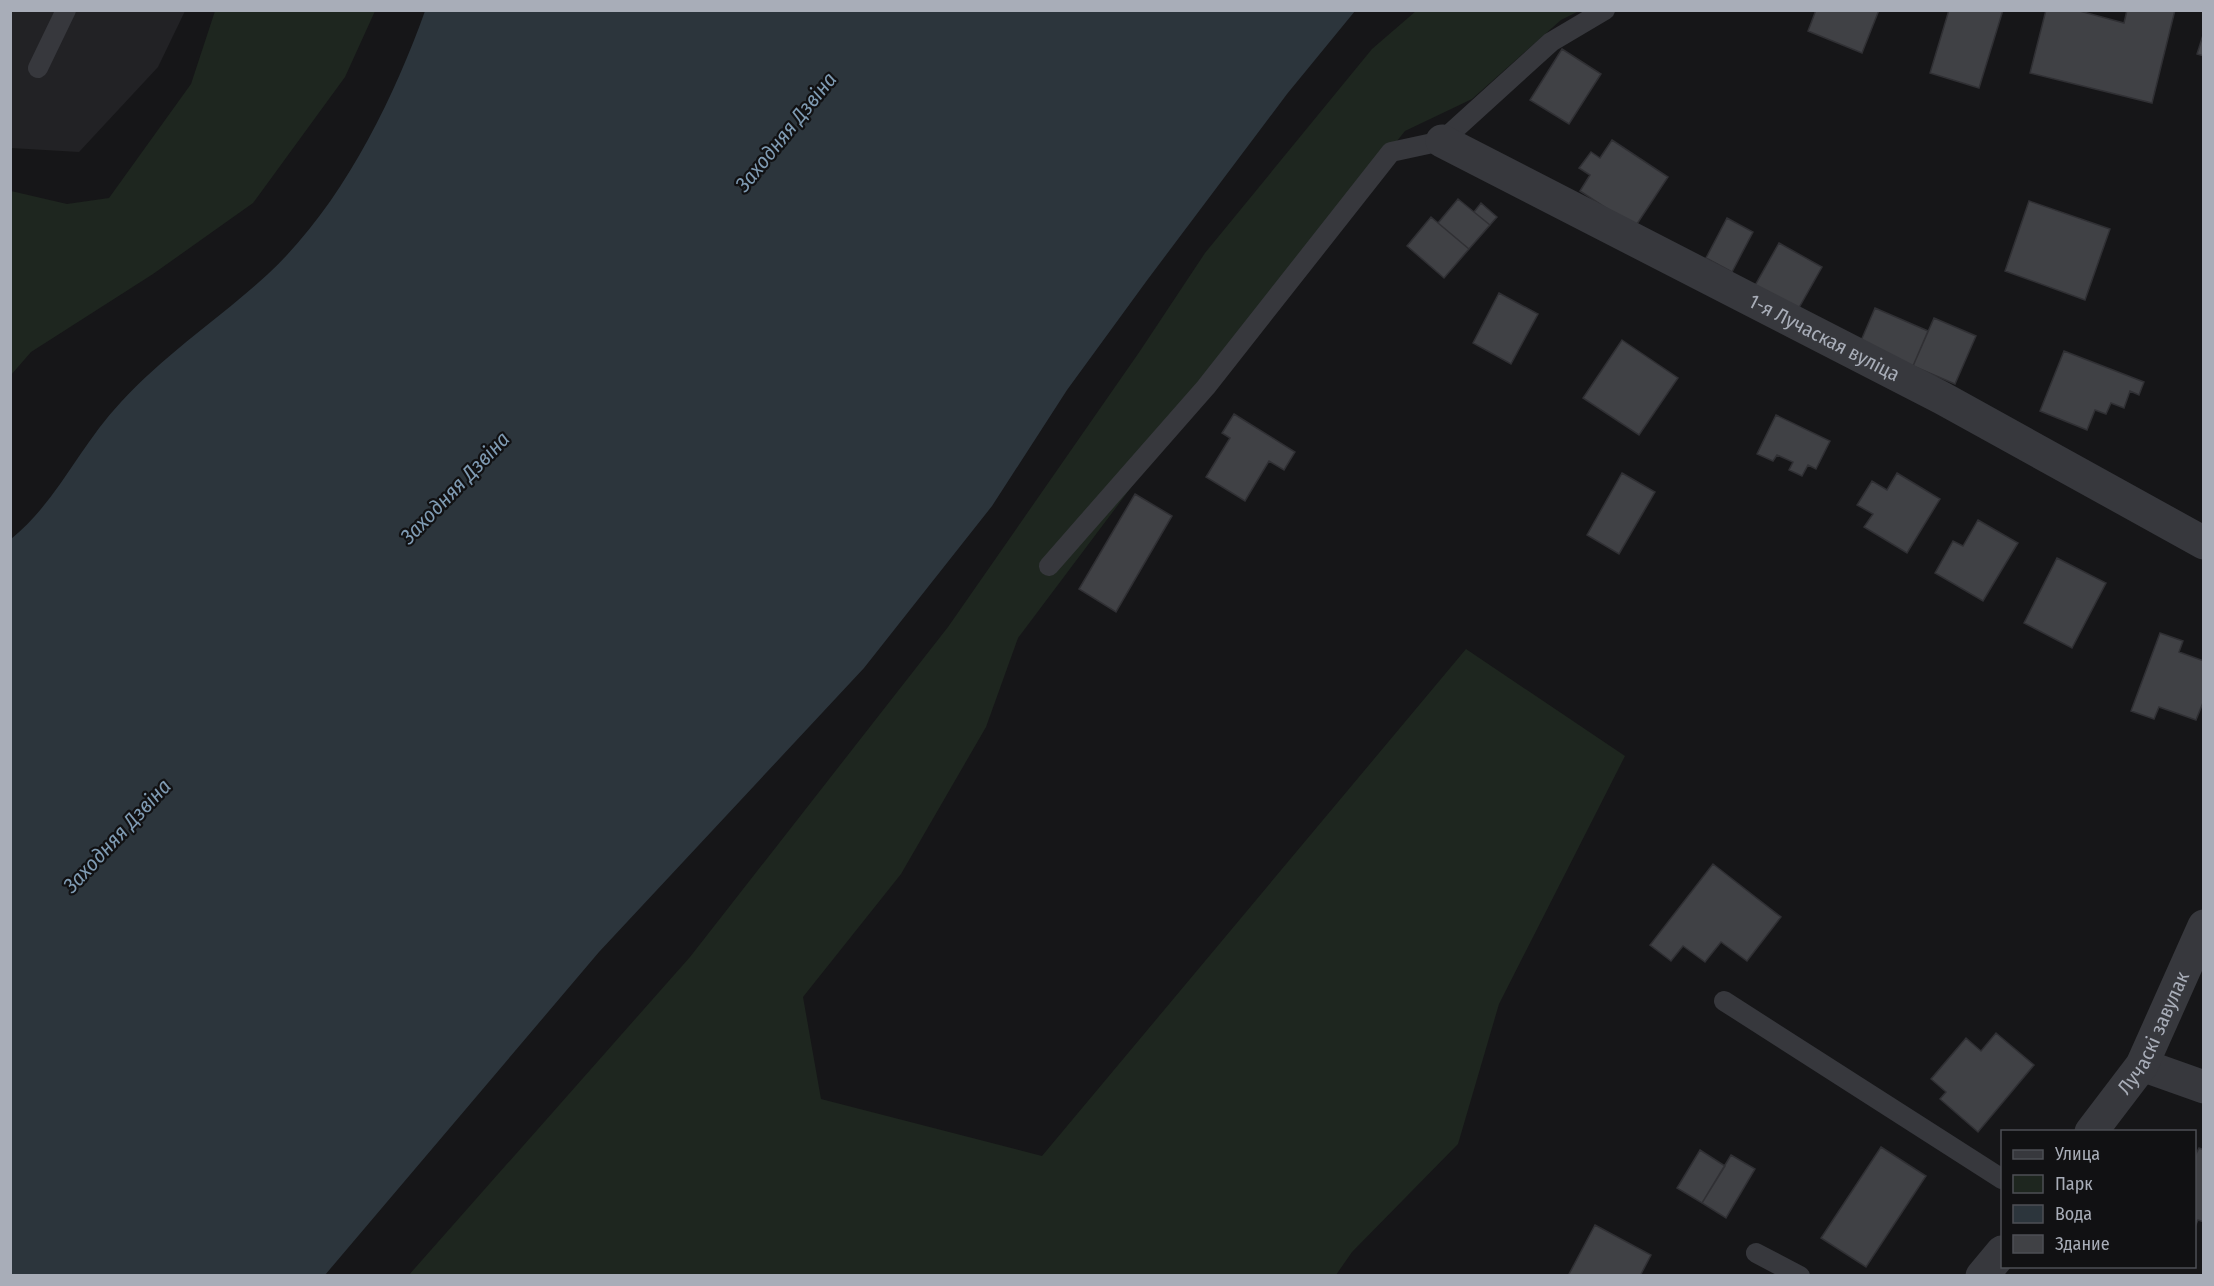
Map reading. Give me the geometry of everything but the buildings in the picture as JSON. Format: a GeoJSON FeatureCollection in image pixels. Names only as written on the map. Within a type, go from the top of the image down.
{"type":"FeatureCollection","features":[{"type":"Feature","properties":{"kind":"street","name":"1-я Лучаская вуліца"},"geometry":{"type":"LineString","coordinates":[[1442,141],[1942,398],[2204,543]]}},
{"type":"Feature","properties":{"kind":"street","name":"Лучаскі завулак"},"geometry":{"type":"LineString","coordinates":[[2092,1130],[2142,1065],[2204,926]]}},
{"type":"Feature","properties":{"kind":"street"},"geometry":{"type":"LineString","coordinates":[[2142,1065],[2204,1087]]}},
{"type":"Feature","properties":{"kind":"street"},"geometry":{"type":"LineString","coordinates":[[1982,1275],[2001,1253]]}},
{"type":"Feature","properties":{"kind":"lane"},"geometry":{"type":"LineString","coordinates":[[38,68],[66,10]]}},
{"type":"Feature","properties":{"kind":"lane"},"geometry":{"type":"LineString","coordinates":[[1049,567],[1206,387],[1390,152],[1442,141],[1551,42],[1605,10]]}},
{"type":"Feature","properties":{"kind":"lane"},"geometry":{"type":"LineString","coordinates":[[1724,1001],[2001,1178]]}},
{"type":"Feature","properties":{"kind":"lane"},"geometry":{"type":"LineString","coordinates":[[1756,1253],[1800,1275]]}},
{"type":"Feature","properties":{"kind":"shaded area"},"geometry":{"type":"Polygon","coordinates":[[[10,11],[185,11],[158,67],[79,152],[11,148],[10,11]]]}},
{"type":"Feature","properties":{"kind":"green space"},"geometry":{"type":"Polygon","coordinates":[[[215,11],[375,11],[345,77],[253,203],[153,274],[31,352],[11,375],[11,191],[67,204],[109,198],[191,84],[215,11]]]}},
{"type":"Feature","properties":{"kind":"green space"},"geometry":{"type":"Polygon","coordinates":[[[1416,11],[1579,11],[1561,20],[1472,99],[1405,131],[1311,248],[1018,638],[986,727],[901,874],[803,997],[821,1099],[1042,1156],[1466,649],[1625,756],[1499,1004],[1458,1144],[1352,1252],[1336,1275],[408,1276],[690,957],[948,627],[1140,351],[1205,253],[1372,49],[1416,11]]]}},
{"type":"Feature","properties":{"kind":"water","name":"Заходняя Дзвіна"},"geometry":{"type":"Polygon","coordinates":[[[425,11],[1355,11],[1287,94],[1148,279],[1067,390],[992,506],[864,668],[599,952],[325,1275],[11,1275],[11,539],[42,508],[93,436],[121,402],[174,352],[268,274],[319,217],[341,185],[380,117],[425,11]]]}}]}
